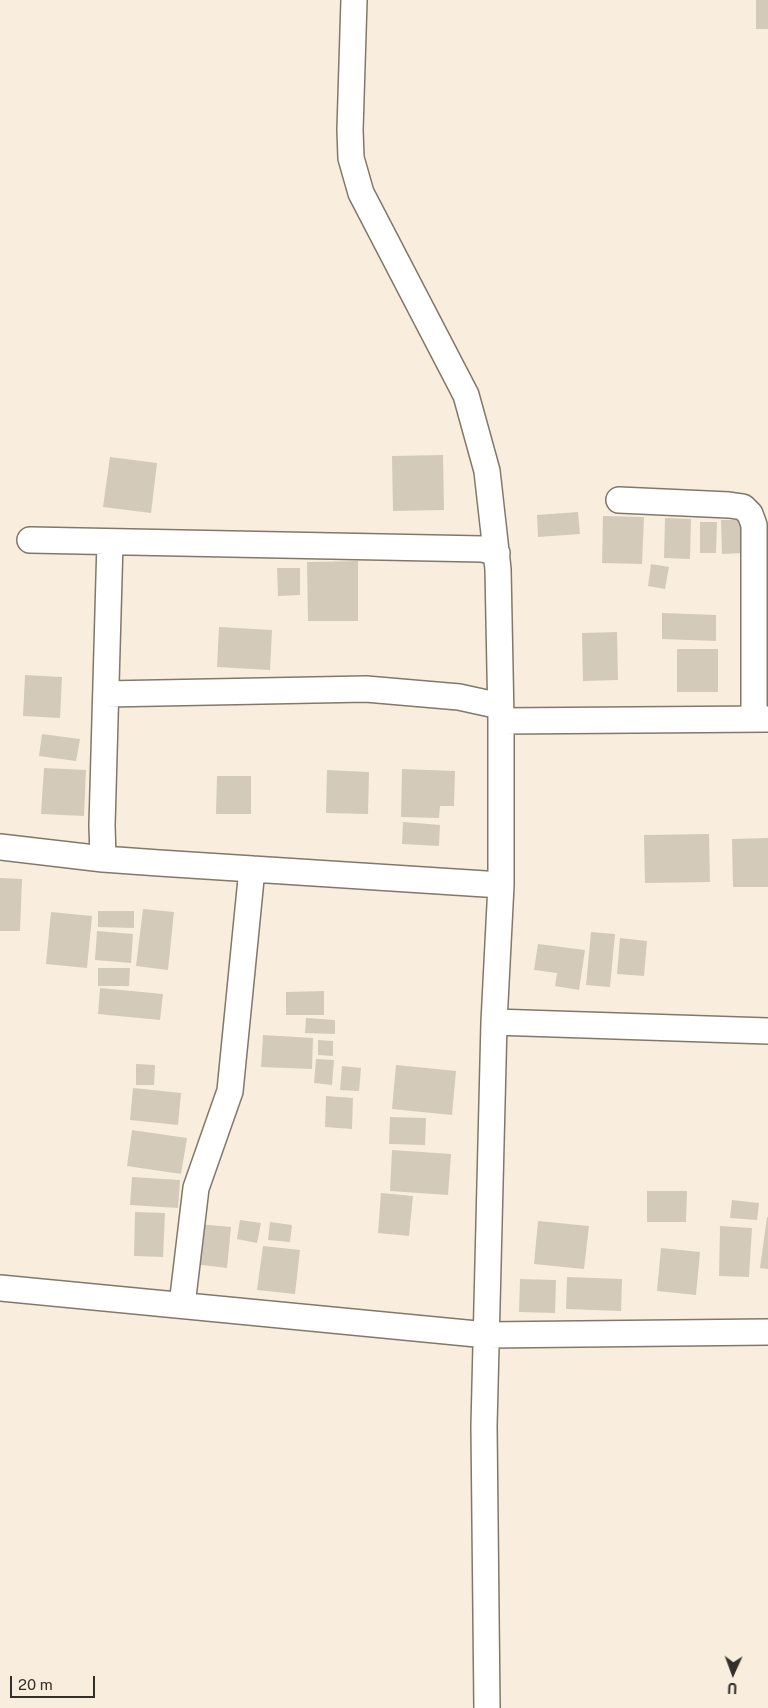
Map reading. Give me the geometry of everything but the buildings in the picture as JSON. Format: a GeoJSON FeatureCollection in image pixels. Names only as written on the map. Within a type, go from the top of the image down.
{"type":"FeatureCollection","features":[{"type":"Feature","properties":{"kind":"street"},"geometry":{"type":"LineString","coordinates":[[354,0],[350,130],[351,158],[361,193],[466,395],[487,471],[497,553],[501,713],[501,885],[494,1022],[484,1426],[488,1708]]}},
{"type":"Feature","properties":{"kind":"street"},"geometry":{"type":"LineString","coordinates":[[106,694],[366,689],[459,697],[501,713],[761,719],[754,525],[750,514],[743,508],[729,505],[619,500]]}},
{"type":"Feature","properties":{"kind":"street"},"geometry":{"type":"LineString","coordinates":[[30,540],[482,550],[497,553]]}},
{"type":"Feature","properties":{"kind":"street"},"geometry":{"type":"LineString","coordinates":[[103,859],[102,825],[110,542]]}},
{"type":"Feature","properties":{"kind":"street"},"geometry":{"type":"LineString","coordinates":[[0,847],[103,859],[501,885]]}},
{"type":"Feature","properties":{"kind":"street"},"geometry":{"type":"LineString","coordinates":[[182,1305],[196,1188],[230,1091],[252,869]]}},
{"type":"Feature","properties":{"kind":"street"},"geometry":{"type":"LineString","coordinates":[[494,1022],[768,1031]]}},
{"type":"Feature","properties":{"kind":"street"},"geometry":{"type":"LineString","coordinates":[[0,1288],[487,1334],[768,1332]]}}]}
